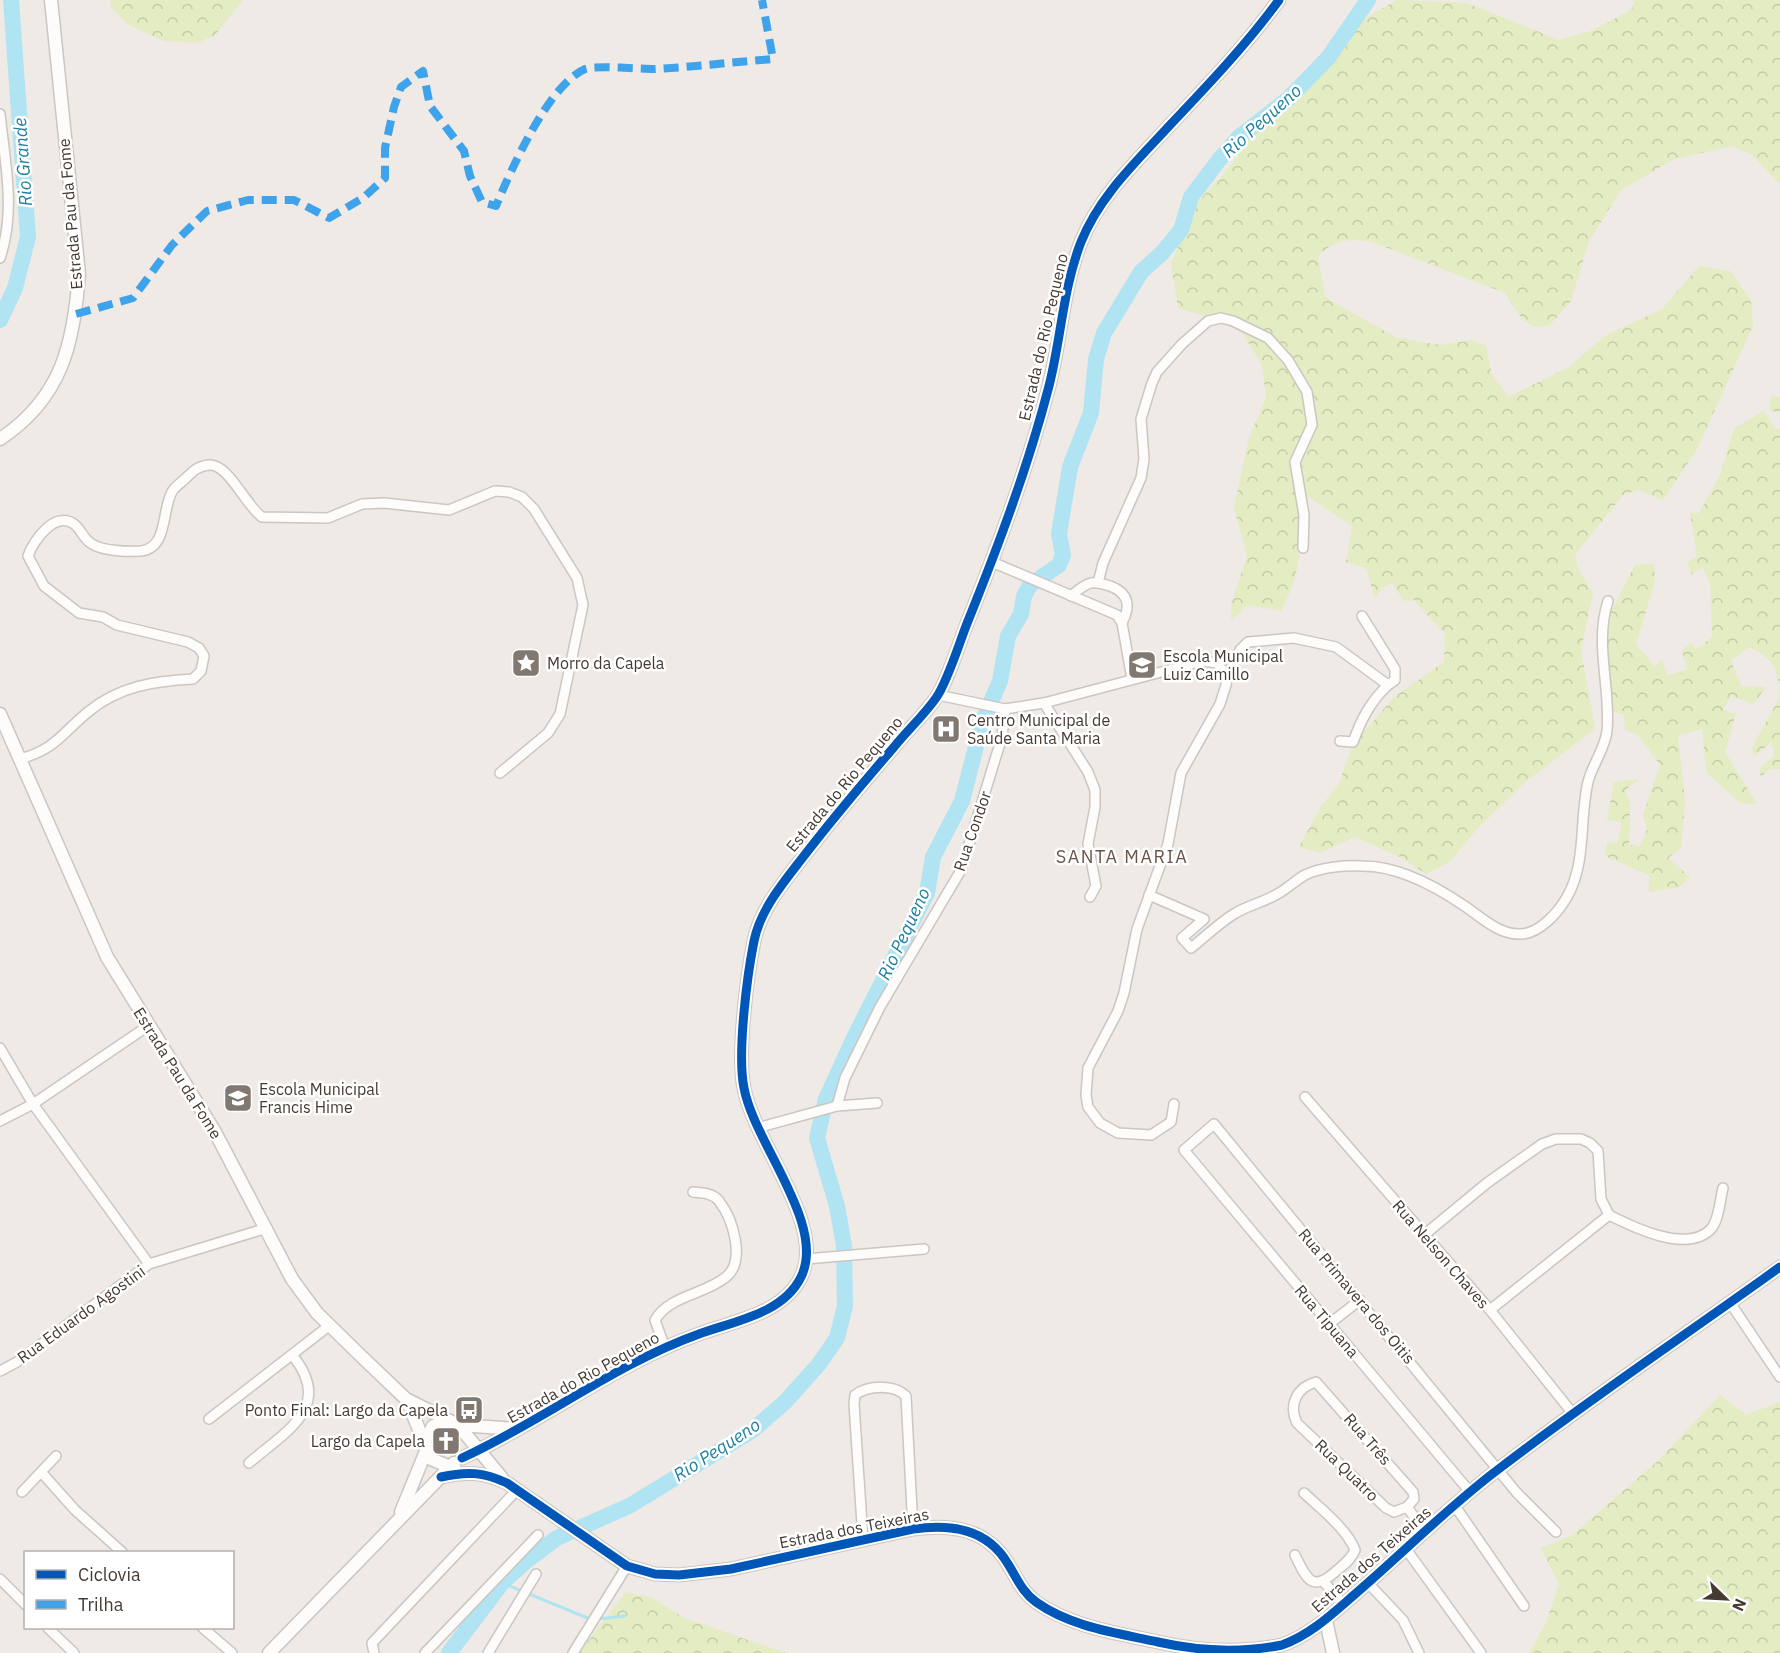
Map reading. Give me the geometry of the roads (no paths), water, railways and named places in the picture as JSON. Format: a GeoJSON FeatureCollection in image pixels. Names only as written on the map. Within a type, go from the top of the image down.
{"type":"FeatureCollection","features":[{"type":"Feature","properties":{"kind":"street","name":"Estrada Pau da Fome"},"geometry":{"type":"LineString","coordinates":[[0,439],[26,419],[61,368],[71,342],[76,314],[79,274],[51,0]]}},
{"type":"Feature","properties":{"kind":"street","name":"Estrada do Rio Pequeno"},"geometry":{"type":"LineString","coordinates":[[452,1467],[665,1348],[758,1314],[775,1305],[801,1278],[806,1259],[806,1237],[799,1210],[757,1128],[743,1084],[742,1051],[755,936],[762,919],[788,877],[831,820],[938,695],[992,562],[1037,430],[1053,367],[1073,266],[1093,217],[1113,187],[1230,62],[1279,0]]}},
{"type":"Feature","properties":{"kind":"street"},"geometry":{"type":"LineString","coordinates":[[0,114],[9,212],[6,239],[0,258]]}},
{"type":"Feature","properties":{"kind":"street"},"geometry":{"type":"LineString","coordinates":[[1098,583],[1103,563],[1143,469],[1141,419],[1152,382],[1157,372],[1189,338],[1208,321],[1221,318],[1233,321],[1268,338],[1288,360],[1307,392],[1312,425],[1295,462],[1304,514],[1303,548]]}},
{"type":"Feature","properties":{"kind":"street"},"geometry":{"type":"LineString","coordinates":[[20,759],[48,749],[88,711],[133,687],[155,681],[193,678],[201,671],[204,656],[199,648],[188,642],[117,625],[103,616],[79,613],[64,604],[44,586],[33,568],[28,556],[32,544],[48,527],[62,520],[74,523],[91,544],[103,549],[142,551],[152,548],[160,539],[173,490],[197,467],[212,464],[223,469],[254,511],[262,517],[328,518],[362,504],[384,503],[449,510],[495,491],[509,492],[522,497],[534,509],[577,578],[583,605],[560,714],[548,733],[500,773]]}},
{"type":"Feature","properties":{"kind":"street"},"geometry":{"type":"LineString","coordinates":[[992,562],[1114,613],[1122,623],[1132,679]]}},
{"type":"Feature","properties":{"kind":"street"},"geometry":{"type":"LineString","coordinates":[[1071,596],[1082,587],[1098,583],[1118,589],[1126,596],[1127,610],[1122,623]]}},
{"type":"Feature","properties":{"kind":"street"},"geometry":{"type":"LineString","coordinates":[[1149,895],[1203,919],[1182,938],[1191,948],[1234,914],[1278,894],[1305,875],[1335,868],[1376,867],[1419,880],[1443,892],[1487,922],[1509,932],[1516,934],[1534,932],[1551,917],[1567,897],[1577,867],[1588,781],[1607,732],[1602,622],[1608,601]]}},
{"type":"Feature","properties":{"kind":"street"},"geometry":{"type":"LineString","coordinates":[[1340,741],[1353,742],[1361,720],[1376,697],[1395,680],[1395,669],[1362,616]]}},
{"type":"Feature","properties":{"kind":"street"},"geometry":{"type":"LineString","coordinates":[[1174,1104],[1171,1122],[1151,1136],[1119,1133],[1100,1123],[1088,1107],[1086,1095],[1088,1068],[1118,1011],[1134,940],[1168,844],[1181,773],[1220,704],[1227,676],[1240,650],[1248,642],[1294,638],[1336,647],[1388,685]]}},
{"type":"Feature","properties":{"kind":"street"},"geometry":{"type":"LineString","coordinates":[[938,695],[1002,709],[1044,704],[1203,661],[1216,663],[1227,676]]}},
{"type":"Feature","properties":{"kind":"street"},"geometry":{"type":"LineString","coordinates":[[1044,704],[1088,772],[1095,790],[1095,807],[1088,844],[1096,886],[1090,897]]}},
{"type":"Feature","properties":{"kind":"street","name":"Rua Condor"},"geometry":{"type":"LineString","coordinates":[[835,1106],[845,1078],[880,1006],[961,870],[1002,737],[1002,709]]}},
{"type":"Feature","properties":{"kind":"street","name":"Estrada Pau da Fome"},"geometry":{"type":"LineString","coordinates":[[0,714],[106,957],[215,1132],[292,1279],[330,1325],[406,1399],[455,1424]]}},
{"type":"Feature","properties":{"kind":"street"},"geometry":{"type":"LineString","coordinates":[[0,1121],[33,1104],[148,1026]]}},
{"type":"Feature","properties":{"kind":"street"},"geometry":{"type":"LineString","coordinates":[[0,1048],[33,1104],[149,1264]]}},
{"type":"Feature","properties":{"kind":"street","name":"Rua Nelson Chaves"},"geometry":{"type":"LineString","coordinates":[[1305,1097],[1490,1310],[1574,1415]]}},
{"type":"Feature","properties":{"kind":"street"},"geometry":{"type":"LineString","coordinates":[[757,1128],[815,1110],[877,1103]]}},
{"type":"Feature","properties":{"kind":"street","name":"Rua Primavera dos Oitis"},"geometry":{"type":"LineString","coordinates":[[1184,1150],[1214,1124],[1517,1492],[1556,1532]]}},
{"type":"Feature","properties":{"kind":"street"},"geometry":{"type":"LineString","coordinates":[[1424,1235],[1487,1183],[1542,1144],[1556,1139],[1581,1139],[1590,1143],[1598,1151],[1601,1199],[1609,1215],[1676,1241],[1704,1234],[1712,1228],[1723,1188]]}},
{"type":"Feature","properties":{"kind":"street","name":"Rua Tipuana"},"geometry":{"type":"LineString","coordinates":[[1184,1150],[1470,1492]]}},
{"type":"Feature","properties":{"kind":"street"},"geometry":{"type":"LineString","coordinates":[[665,1348],[655,1320],[662,1308],[725,1278],[735,1268],[738,1256],[732,1230],[719,1200],[710,1194],[693,1192]]}},
{"type":"Feature","properties":{"kind":"street"},"geometry":{"type":"LineString","coordinates":[[1490,1310],[1609,1215]]}},
{"type":"Feature","properties":{"kind":"street","name":"Rua Eduardo Agostini"},"geometry":{"type":"LineString","coordinates":[[0,1371],[17,1362],[149,1264],[267,1228]]}},
{"type":"Feature","properties":{"kind":"street"},"geometry":{"type":"LineString","coordinates":[[806,1259],[924,1249]]}},
{"type":"Feature","properties":{"kind":"street","name":"Estrada dos Teixeiras"},"geometry":{"type":"LineString","coordinates":[[452,1467],[483,1473],[512,1487],[627,1566],[655,1574],[678,1575],[730,1569],[863,1539],[938,1526],[974,1533],[992,1544],[1007,1561],[1021,1588],[1035,1601],[1080,1624],[1210,1652],[1263,1650],[1284,1645],[1326,1620],[1499,1468],[1780,1267]]}},
{"type":"Feature","properties":{"kind":"street"},"geometry":{"type":"LineString","coordinates":[[1329,1324],[1360,1300]]}},
{"type":"Feature","properties":{"kind":"street"},"geometry":{"type":"LineString","coordinates":[[1731,1304],[1780,1377]]}},
{"type":"Feature","properties":{"kind":"street"},"geometry":{"type":"LineString","coordinates":[[209,1419],[330,1325]]}},
{"type":"Feature","properties":{"kind":"street"},"geometry":{"type":"LineString","coordinates":[[249,1463],[285,1433],[301,1416],[308,1401],[310,1384],[305,1371],[293,1356]]}},
{"type":"Feature","properties":{"kind":"street","name":"Rua Três"},"geometry":{"type":"LineString","coordinates":[[1297,1423],[1293,1407],[1299,1392],[1309,1384],[1316,1382],[1322,1386],[1413,1492],[1414,1498],[1403,1509]]}},
{"type":"Feature","properties":{"kind":"street"},"geometry":{"type":"LineString","coordinates":[[863,1539],[854,1404],[855,1395],[863,1389],[887,1388],[900,1391],[906,1396],[913,1529]]}},
{"type":"Feature","properties":{"kind":"street","name":"Estrada Pau da Fome"},"geometry":{"type":"LineString","coordinates":[[406,1399],[425,1447]]}},
{"type":"Feature","properties":{"kind":"street","name":"Rua Quatro"},"geometry":{"type":"LineString","coordinates":[[1297,1423],[1386,1508],[1403,1509]]}},
{"type":"Feature","properties":{"kind":"street","name":"Estrada do Rio Pequeno"},"geometry":{"type":"LineString","coordinates":[[455,1424],[518,1429]]}},
{"type":"Feature","properties":{"kind":"street"},"geometry":{"type":"LineString","coordinates":[[269,1653],[398,1519],[452,1467],[467,1448],[467,1437],[455,1424],[433,1426],[398,1519]]}},
{"type":"Feature","properties":{"kind":"street","name":"Estrada dos Teixeiras"},"geometry":{"type":"LineString","coordinates":[[467,1437],[492,1468],[512,1487]]}},
{"type":"Feature","properties":{"kind":"street"},"geometry":{"type":"LineString","coordinates":[[492,1468],[495,1452],[502,1438]]}},
{"type":"Feature","properties":{"kind":"street"},"geometry":{"type":"LineString","coordinates":[[425,1447],[431,1459],[452,1467]]}},
{"type":"Feature","properties":{"kind":"street"},"geometry":{"type":"LineString","coordinates":[[22,1492],[56,1456]]}},
{"type":"Feature","properties":{"kind":"street"},"geometry":{"type":"LineString","coordinates":[[42,1473],[75,1510],[121,1551]]}},
{"type":"Feature","properties":{"kind":"street"},"geometry":{"type":"LineString","coordinates":[[374,1653],[372,1643],[512,1487]]}},
{"type":"Feature","properties":{"kind":"street"},"geometry":{"type":"LineString","coordinates":[[1295,1555],[1311,1580],[1318,1584],[1324,1582],[1350,1559],[1354,1550],[1352,1544],[1304,1493]]}},
{"type":"Feature","properties":{"kind":"street"},"geometry":{"type":"LineString","coordinates":[[1455,1506],[1524,1606]]}},
{"type":"Feature","properties":{"kind":"street"},"geometry":{"type":"LineString","coordinates":[[1403,1509],[1425,1532]]}},
{"type":"Feature","properties":{"kind":"street"},"geometry":{"type":"LineString","coordinates":[[425,1653],[538,1535]]}},
{"type":"Feature","properties":{"kind":"street"},"geometry":{"type":"LineString","coordinates":[[1406,1549],[1481,1653]]}},
{"type":"Feature","properties":{"kind":"street"},"geometry":{"type":"LineString","coordinates":[[573,1653],[627,1566]]}},
{"type":"Feature","properties":{"kind":"street"},"geometry":{"type":"LineString","coordinates":[[488,1653],[536,1574]]}},
{"type":"Feature","properties":{"kind":"street"},"geometry":{"type":"LineString","coordinates":[[0,1579],[24,1603]]}},
{"type":"Feature","properties":{"kind":"street"},"geometry":{"type":"LineString","coordinates":[[1324,1582],[1343,1604]]}},
{"type":"Feature","properties":{"kind":"street"},"geometry":{"type":"LineString","coordinates":[[1368,1583],[1403,1620],[1419,1653]]}},
{"type":"Feature","properties":{"kind":"street"},"geometry":{"type":"LineString","coordinates":[[1326,1620],[1332,1653]]}},
{"type":"Feature","properties":{"kind":"street"},"geometry":{"type":"LineString","coordinates":[[49,1629],[69,1652]]}},
{"type":"Feature","properties":{"kind":"street"},"geometry":{"type":"LineString","coordinates":[[204,1629],[232,1653]]}},
{"type":"Feature","properties":{"kind":"waterway","name":"Rio Grande"},"geometry":{"type":"LineString","coordinates":[[0,320],[15,288],[28,237],[11,0]]}},
{"type":"Feature","properties":{"kind":"waterway","name":"Rio Pequeno"},"geometry":{"type":"LineString","coordinates":[[449,1653],[502,1583],[526,1561],[557,1538],[631,1505],[753,1430],[786,1401],[819,1364],[837,1338],[845,1306],[844,1246],[837,1206],[817,1138],[826,1099],[927,893],[933,857],[962,801],[982,723],[1000,681],[1008,636],[1021,614],[1024,596],[1030,585],[1059,565],[1063,555],[1059,534],[1070,467],[1091,413],[1096,359],[1104,333],[1141,272],[1162,253],[1181,230],[1191,197],[1219,160],[1239,137],[1288,99],[1328,58],[1368,0]]}},
{"type":"Feature","properties":{"kind":"waterway"},"geometry":{"type":"LineString","coordinates":[[502,1583],[590,1619]]}},
{"type":"Feature","properties":{"kind":"waterway"},"geometry":{"type":"LineString","coordinates":[[597,1619],[625,1616]]}},
{"type":"Feature","properties":{"kind":"place","name":"Morro da Capela"},"geometry":{"type":"Point","coordinates":[526,663]}},
{"type":"Feature","properties":{"kind":"place","name":"Escola Municipal Luiz Camillo"},"geometry":{"type":"Point","coordinates":[1142,665]}},
{"type":"Feature","properties":{"kind":"place","name":"Centro Municipal de Saúde Santa Maria"},"geometry":{"type":"Point","coordinates":[946,729]}},
{"type":"Feature","properties":{"kind":"place","name":"Escola Municipal Francis Hime"},"geometry":{"type":"Point","coordinates":[238,1098]}},
{"type":"Feature","properties":{"kind":"place","name":"Ponto Final: Largo da Capela"},"geometry":{"type":"Point","coordinates":[469,1410]}},
{"type":"Feature","properties":{"kind":"place","name":"Largo da Capela"},"geometry":{"type":"Point","coordinates":[446,1441]}},
{"type":"Feature","properties":{"kind":"district","name":"SANTA MARIA"},"geometry":{"type":"Point","coordinates":[1122,857]}}]}
